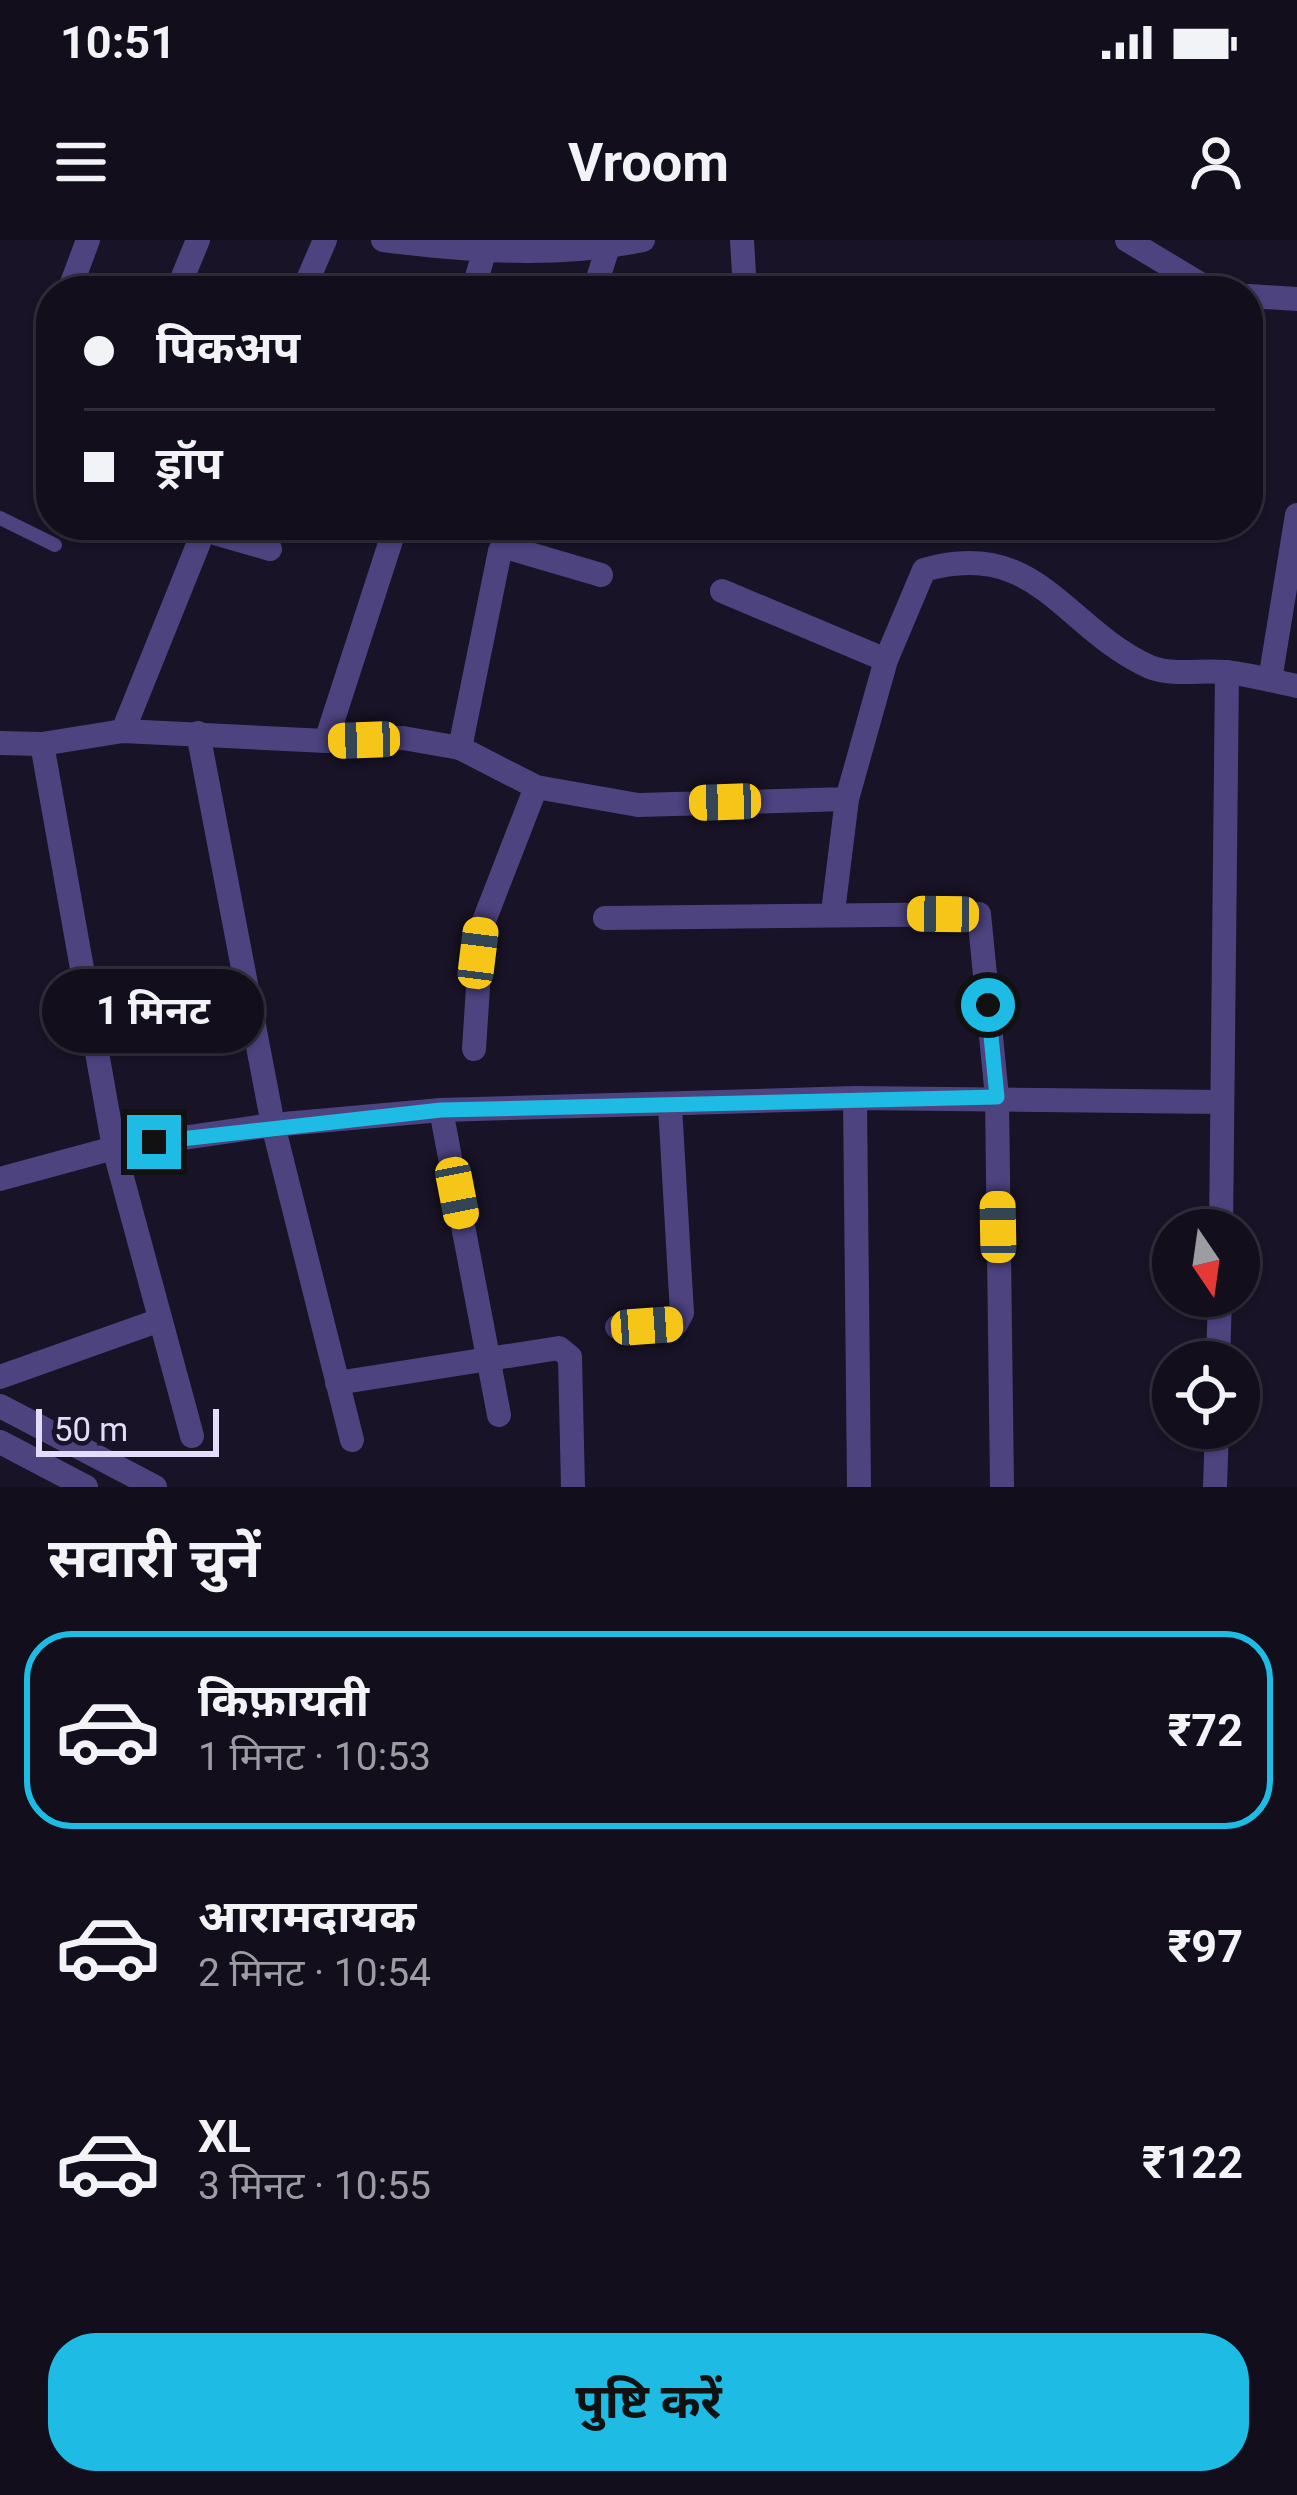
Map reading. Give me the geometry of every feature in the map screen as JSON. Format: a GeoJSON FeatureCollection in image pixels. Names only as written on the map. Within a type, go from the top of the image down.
{"type":"FeatureCollection","features":[{"type":"Feature","properties":{"kind":"street"},"geometry":{"type":"LineString","coordinates":[[75,276],[88,240]]}},
{"type":"Feature","properties":{"kind":"street"},"geometry":{"type":"LineString","coordinates":[[183,276],[198,240]]}},
{"type":"Feature","properties":{"kind":"street"},"geometry":{"type":"LineString","coordinates":[[309,276],[325,240]]}},
{"type":"Feature","properties":{"kind":"street"},"geometry":{"type":"LineString","coordinates":[[383,240],[486,247],[608,247],[643,240]]}},
{"type":"Feature","properties":{"kind":"street"},"geometry":{"type":"LineString","coordinates":[[742,240],[744,276]]}},
{"type":"Feature","properties":{"kind":"street"},"geometry":{"type":"LineString","coordinates":[[1127,240],[1187,276]]}},
{"type":"Feature","properties":{"kind":"street"},"geometry":{"type":"LineString","coordinates":[[477,276],[486,247]]}},
{"type":"Feature","properties":{"kind":"street"},"geometry":{"type":"LineString","coordinates":[[599,276],[608,247]]}},
{"type":"Feature","properties":{"kind":"street"},"geometry":{"type":"LineString","coordinates":[[1263,297],[1297,298]]}},
{"type":"Feature","properties":{"kind":"street"},"geometry":{"type":"LineString","coordinates":[[1270,680],[1297,514]]}},
{"type":"Feature","properties":{"kind":"street"},"geometry":{"type":"LineString","coordinates":[[123,731],[194,540]]}},
{"type":"Feature","properties":{"kind":"street"},"geometry":{"type":"LineString","coordinates":[[241,540],[270,549]]}},
{"type":"Feature","properties":{"kind":"street"},"geometry":{"type":"LineString","coordinates":[[326,741],[391,540]]}},
{"type":"Feature","properties":{"kind":"street"},"geometry":{"type":"LineString","coordinates":[[460,748],[500,551],[509,548],[601,575]]}},
{"type":"Feature","properties":{"kind":"street"},"geometry":{"type":"LineString","coordinates":[[833,912],[847,799],[886,660],[924,570],[953,562],[988,562],[1052,591],[1123,652],[1156,670],[1227,672],[1297,686]]}},
{"type":"Feature","properties":{"kind":"street"},"geometry":{"type":"LineString","coordinates":[[722,591],[886,660]]}},
{"type":"Feature","properties":{"kind":"street"},"geometry":{"type":"LineString","coordinates":[[1221,1209],[1227,672]]}},
{"type":"Feature","properties":{"kind":"street"},"geometry":{"type":"LineString","coordinates":[[0,743],[42,744],[123,731],[326,741],[403,738],[460,748],[536,787],[638,805],[847,799]]}},
{"type":"Feature","properties":{"kind":"street"},"geometry":{"type":"LineString","coordinates":[[198,733],[273,1125],[352,1440]]}},
{"type":"Feature","properties":{"kind":"street"},"geometry":{"type":"LineString","coordinates":[[42,744],[114,1148],[192,1436]]}},
{"type":"Feature","properties":{"kind":"street"},"geometry":{"type":"LineString","coordinates":[[474,1049],[482,926],[536,787]]}},
{"type":"Feature","properties":{"kind":"street"},"geometry":{"type":"LineString","coordinates":[[605,918],[979,914],[997,1097],[1002,1487]]}},
{"type":"Feature","properties":{"kind":"street"},"geometry":{"type":"LineString","coordinates":[[0,1179],[114,1148],[273,1125],[441,1110],[855,1098],[1222,1102]]}},
{"type":"Feature","properties":{"kind":"street"},"geometry":{"type":"LineString","coordinates":[[855,1098],[859,1487]]}},
{"type":"Feature","properties":{"kind":"street"},"geometry":{"type":"LineString","coordinates":[[617,1328],[676,1324],[682,1313],[670,1106]]}},
{"type":"Feature","properties":{"kind":"street"},"geometry":{"type":"LineString","coordinates":[[441,1110],[499,1415]]}},
{"type":"Feature","properties":{"kind":"street"},"geometry":{"type":"LineString","coordinates":[[0,1377],[160,1320]]}},
{"type":"Feature","properties":{"kind":"street"},"geometry":{"type":"LineString","coordinates":[[338,1383],[560,1348],[569,1357],[573,1487]]}},
{"type":"Feature","properties":{"kind":"street"},"geometry":{"type":"LineString","coordinates":[[0,1406],[155,1487]]}},
{"type":"Feature","properties":{"kind":"street"},"geometry":{"type":"LineString","coordinates":[[0,1442],[86,1487]]}},
{"type":"Feature","properties":{"kind":"street"},"geometry":{"type":"LineString","coordinates":[[1215,1487],[1216,1449]]}},
{"type":"Feature","properties":{"kind":"lane"},"geometry":{"type":"LineString","coordinates":[[0,518],[36,536]]}},
{"type":"Feature","properties":{"kind":"lane"},"geometry":{"type":"LineString","coordinates":[[45,540],[55,545]]}},
{"type":"Feature","properties":{"kind":"route"},"geometry":{"type":"LineString","coordinates":[[154,1142],[273,1125],[441,1110],[997,1097],[988,1005]]}}]}
